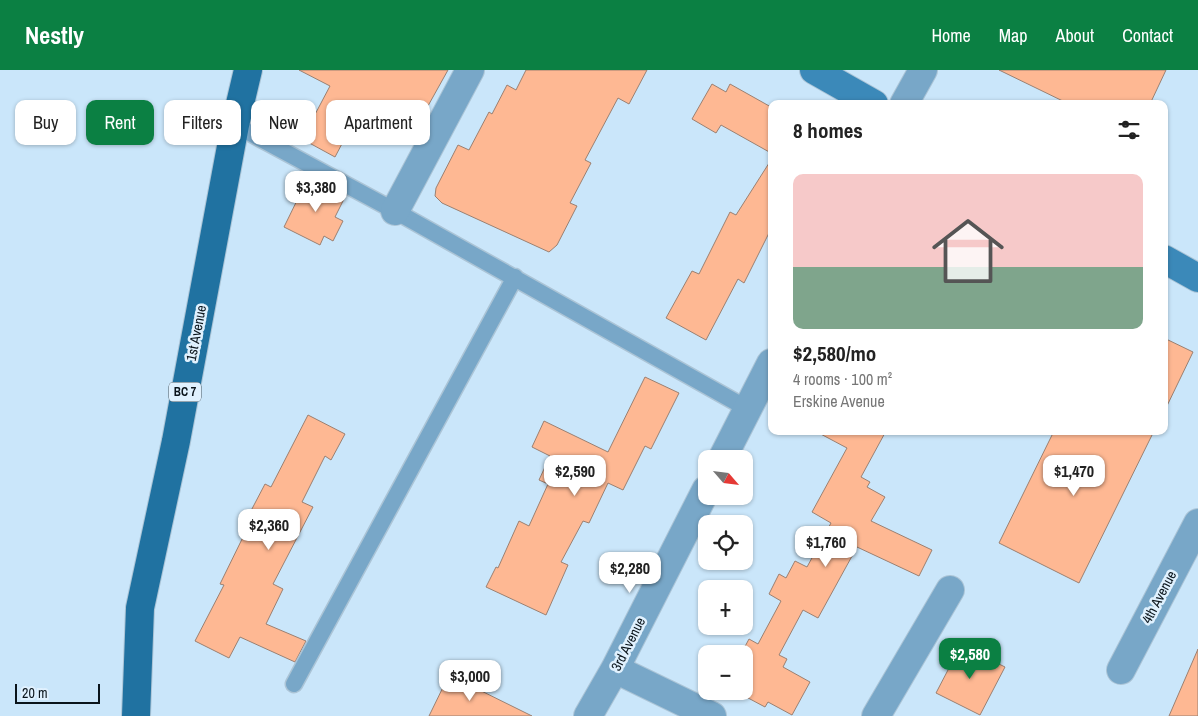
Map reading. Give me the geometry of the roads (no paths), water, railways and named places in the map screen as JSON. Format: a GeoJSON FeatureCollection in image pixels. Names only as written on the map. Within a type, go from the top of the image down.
{"type":"FeatureCollection","features":[{"type":"Feature","properties":{"kind":"main road","name":"1st Avenue"},"geometry":{"type":"LineString","coordinates":[[241,100],[248,70]]}},
{"type":"Feature","properties":{"kind":"main road"},"geometry":{"type":"LineString","coordinates":[[814,70],[867,100]]}},
{"type":"Feature","properties":{"kind":"main road","name":"1st Avenue"},"geometry":{"type":"LineString","coordinates":[[136,716],[140,608],[176,441],[231,145]]}},
{"type":"Feature","properties":{"kind":"main road"},"geometry":{"type":"LineString","coordinates":[[1168,261],[1198,278]]}},
{"type":"Feature","properties":{"kind":"street"},"geometry":{"type":"LineString","coordinates":[[395,210],[470,70]]}},
{"type":"Feature","properties":{"kind":"street"},"geometry":{"type":"LineString","coordinates":[[906,100],[923,70]]}},
{"type":"Feature","properties":{"kind":"street"},"geometry":{"type":"LineString","coordinates":[[727,450],[768,369]]}},
{"type":"Feature","properties":{"kind":"street","name":"3rd Avenue"},"geometry":{"type":"LineString","coordinates":[[588,716],[615,669],[698,505]]}},
{"type":"Feature","properties":{"kind":"street","name":"4th Avenue"},"geometry":{"type":"LineString","coordinates":[[1121,670],[1198,523]]}},
{"type":"Feature","properties":{"kind":"street"},"geometry":{"type":"LineString","coordinates":[[876,716],[950,590]]}},
{"type":"Feature","properties":{"kind":"street"},"geometry":{"type":"LineString","coordinates":[[615,669],[712,716]]}},
{"type":"Feature","properties":{"kind":"lane"},"geometry":{"type":"LineString","coordinates":[[241,129],[395,210],[748,409]]}},
{"type":"Feature","properties":{"kind":"lane"},"geometry":{"type":"LineString","coordinates":[[294,684],[515,277]]}}]}
